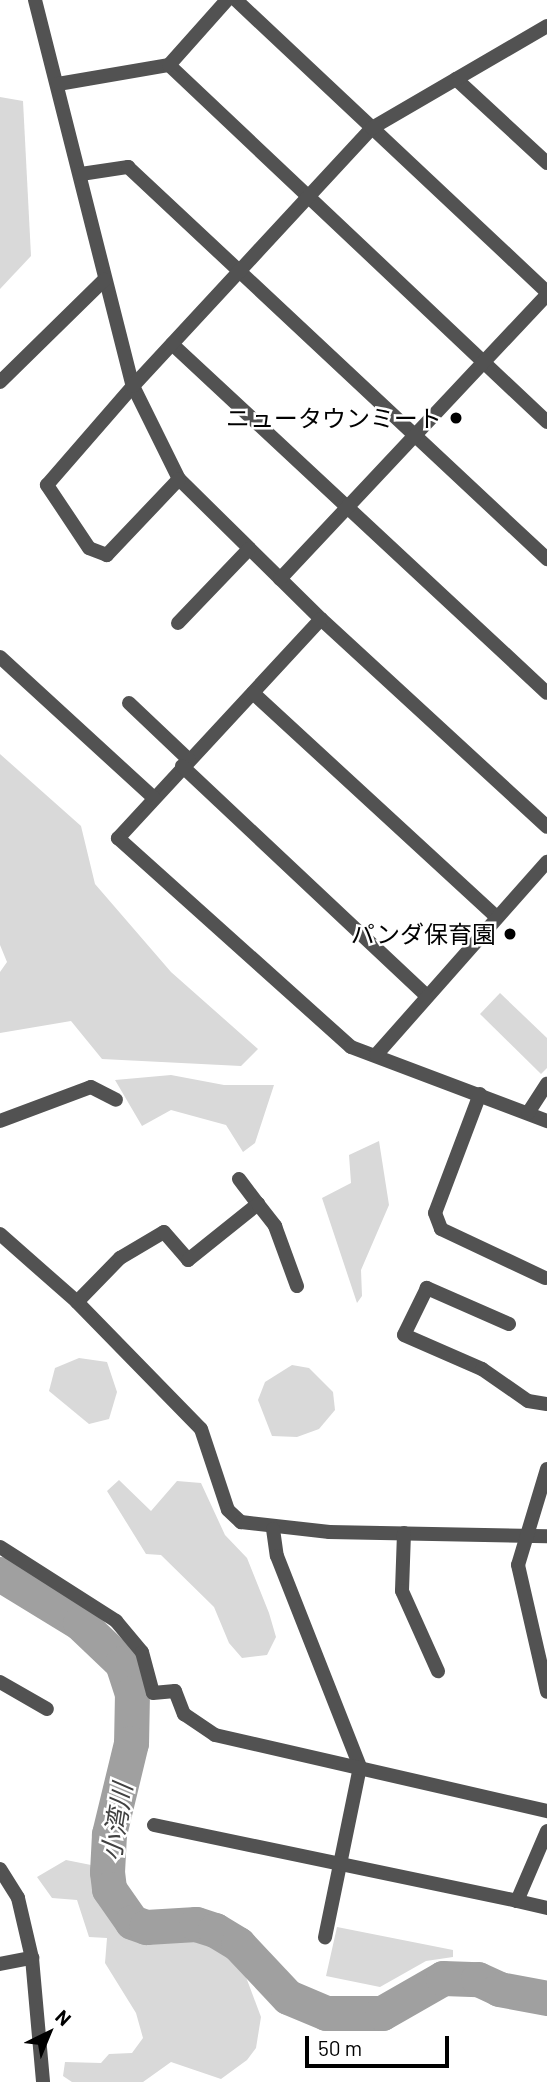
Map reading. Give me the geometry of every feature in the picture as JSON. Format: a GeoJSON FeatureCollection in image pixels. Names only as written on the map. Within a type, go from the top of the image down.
{"type":"FeatureCollection","features":[{"type":"Feature","properties":{"kind":"street"},"geometry":{"type":"LineString","coordinates":[[35,0],[133,386],[179,479],[321,619],[547,827]]}},
{"type":"Feature","properties":{"kind":"street"},"geometry":{"type":"LineString","coordinates":[[236,0],[547,294],[416,437],[280,579]]}},
{"type":"Feature","properties":{"kind":"street"},"geometry":{"type":"LineString","coordinates":[[58,83],[169,65],[221,2]]}},
{"type":"Feature","properties":{"kind":"street"},"geometry":{"type":"LineString","coordinates":[[179,479],[107,555],[89,548],[47,485],[133,386],[372,128],[546,29]]}},
{"type":"Feature","properties":{"kind":"street"},"geometry":{"type":"LineString","coordinates":[[169,65],[547,422]]}},
{"type":"Feature","properties":{"kind":"street"},"geometry":{"type":"LineString","coordinates":[[456,79],[547,163]]}},
{"type":"Feature","properties":{"kind":"street"},"geometry":{"type":"LineString","coordinates":[[81,174],[128,167],[547,559]]}},
{"type":"Feature","properties":{"kind":"street"},"geometry":{"type":"LineString","coordinates":[[0,382],[104,280]]}},
{"type":"Feature","properties":{"kind":"street"},"geometry":{"type":"LineString","coordinates":[[172,344],[547,693]]}},
{"type":"Feature","properties":{"kind":"street"},"geometry":{"type":"LineString","coordinates":[[178,623],[249,549]]}},
{"type":"Feature","properties":{"kind":"street"},"geometry":{"type":"LineString","coordinates":[[321,619],[118,838],[336,1037],[547,1121]]}},
{"type":"Feature","properties":{"kind":"street"},"geometry":{"type":"LineString","coordinates":[[0,657],[154,798]]}},
{"type":"Feature","properties":{"kind":"street"},"geometry":{"type":"LineString","coordinates":[[253,693],[497,917]]}},
{"type":"Feature","properties":{"kind":"street"},"geometry":{"type":"LineString","coordinates":[[129,703],[186,763],[426,995]]}},
{"type":"Feature","properties":{"kind":"street"},"geometry":{"type":"LineString","coordinates":[[376,1055],[426,995],[547,862]]}},
{"type":"Feature","properties":{"kind":"street"},"geometry":{"type":"LineString","coordinates":[[528,1113],[547,1084]]}},
{"type":"Feature","properties":{"kind":"street"},"geometry":{"type":"LineString","coordinates":[[0,1121],[92,1087],[117,1100]]}},
{"type":"Feature","properties":{"kind":"street"},"geometry":{"type":"LineString","coordinates":[[480,1094],[435,1213],[441,1229],[545,1278]]}},
{"type":"Feature","properties":{"kind":"street"},"geometry":{"type":"LineString","coordinates":[[239,1179],[275,1226],[297,1286]]}},
{"type":"Feature","properties":{"kind":"street"},"geometry":{"type":"LineString","coordinates":[[77,1302],[120,1258],[164,1232],[188,1260],[258,1203]]}},
{"type":"Feature","properties":{"kind":"street"},"geometry":{"type":"LineString","coordinates":[[0,1234],[77,1302],[201,1429],[228,1510],[241,1522],[273,1529],[526,1538],[547,1536]]}},
{"type":"Feature","properties":{"kind":"street"},"geometry":{"type":"LineString","coordinates":[[509,1324],[427,1288],[404,1335],[482,1368],[528,1401],[547,1404]]}},
{"type":"Feature","properties":{"kind":"street"},"geometry":{"type":"LineString","coordinates":[[546,1682],[518,1565],[547,1469]]}},
{"type":"Feature","properties":{"kind":"street"},"geometry":{"type":"LineString","coordinates":[[273,1529],[277,1556],[360,1767],[325,1937]]}},
{"type":"Feature","properties":{"kind":"street"},"geometry":{"type":"LineString","coordinates":[[404,1533],[402,1591],[438,1671]]}},
{"type":"Feature","properties":{"kind":"street"},"geometry":{"type":"LineString","coordinates":[[0,1547],[116,1621],[142,1652],[153,1693],[175,1691],[195,1725],[215,1735],[547,1811]]}},
{"type":"Feature","properties":{"kind":"street"},"geometry":{"type":"LineString","coordinates":[[0,1682],[47,1709]]}},
{"type":"Feature","properties":{"kind":"street"},"geometry":{"type":"LineString","coordinates":[[155,1825],[547,1908]]}},
{"type":"Feature","properties":{"kind":"street"},"geometry":{"type":"LineString","coordinates":[[517,1901],[547,1831]]}},
{"type":"Feature","properties":{"kind":"street"},"geometry":{"type":"LineString","coordinates":[[0,1869],[18,1898],[32,1958],[43,2082]]}},
{"type":"Feature","properties":{"kind":"street"},"geometry":{"type":"LineString","coordinates":[[0,1964],[32,1958]]}},
{"type":"Feature","properties":{"kind":"shaded area"},"geometry":{"type":"Polygon","coordinates":[[[0,97],[23,101],[31,256],[0,289],[0,97]]]}},
{"type":"Feature","properties":{"kind":"shaded area"},"geometry":{"type":"Polygon","coordinates":[[[0,754],[81,826],[95,884],[171,972],[258,1049],[241,1066],[102,1059],[71,1021],[0,1033],[0,972],[7,962],[0,945],[0,754]]]}},
{"type":"Feature","properties":{"kind":"shaded area"},"geometry":{"type":"Polygon","coordinates":[[[500,993],[547,1038],[547,1068],[541,1074],[480,1014],[500,993]]]}},
{"type":"Feature","properties":{"kind":"shaded area"},"geometry":{"type":"Polygon","coordinates":[[[171,1075],[224,1085],[274,1085],[255,1143],[243,1152],[226,1125],[171,1110],[142,1126],[115,1080],[171,1075]]]}},
{"type":"Feature","properties":{"kind":"shaded area"},"geometry":{"type":"Polygon","coordinates":[[[379,1141],[389,1205],[361,1270],[362,1296],[357,1303],[322,1198],[351,1183],[349,1155],[379,1141]]]}},
{"type":"Feature","properties":{"kind":"shaded area"},"geometry":{"type":"Polygon","coordinates":[[[79,1358],[107,1362],[117,1392],[109,1419],[89,1424],[49,1391],[55,1368],[79,1358]]]}},
{"type":"Feature","properties":{"kind":"shaded area"},"geometry":{"type":"Polygon","coordinates":[[[292,1365],[309,1368],[333,1392],[335,1410],[319,1429],[297,1437],[272,1436],[258,1400],[265,1382],[292,1365]]]}},
{"type":"Feature","properties":{"kind":"shaded area"},"geometry":{"type":"Polygon","coordinates":[[[119,1480],[151,1511],[177,1481],[201,1483],[225,1535],[247,1558],[269,1613],[276,1637],[267,1655],[242,1658],[229,1643],[214,1607],[161,1555],[146,1554],[107,1491],[119,1480]]]}},
{"type":"Feature","properties":{"kind":"shaded area"},"geometry":{"type":"Polygon","coordinates":[[[66,1860],[96,1866],[99,1897],[135,1936],[191,1936],[221,1945],[246,1977],[261,2017],[256,2048],[247,2060],[221,2079],[171,2062],[143,2082],[72,2082],[63,2076],[65,2062],[101,2063],[109,2054],[132,2053],[143,2038],[136,2013],[105,1963],[107,1938],[89,1937],[77,1900],[52,1898],[37,1877],[66,1860]]]}},
{"type":"Feature","properties":{"kind":"shaded area"},"geometry":{"type":"Polygon","coordinates":[[[337,1927],[453,1950],[453,1957],[426,1961],[380,1987],[326,1976],[337,1927]]]}},
{"type":"Feature","properties":{"kind":"waterway","name":"小湾川"},"geometry":{"type":"LineString","coordinates":[[0,1574],[80,1623],[122,1663],[132,1693],[131,1743],[109,1834],[107,1872],[109,1889],[132,1922],[146,1927],[196,1924],[215,1930],[238,1944],[288,1997],[326,2013],[382,2013],[443,1978],[478,1979],[499,1989],[547,1998]]}},
{"type":"Feature","properties":{"kind":"place","name":"ニュータウンミート"},"geometry":{"type":"Point","coordinates":[456,418]}},
{"type":"Feature","properties":{"kind":"place","name":"パンダ保育園"},"geometry":{"type":"Point","coordinates":[510,934]}}]}
